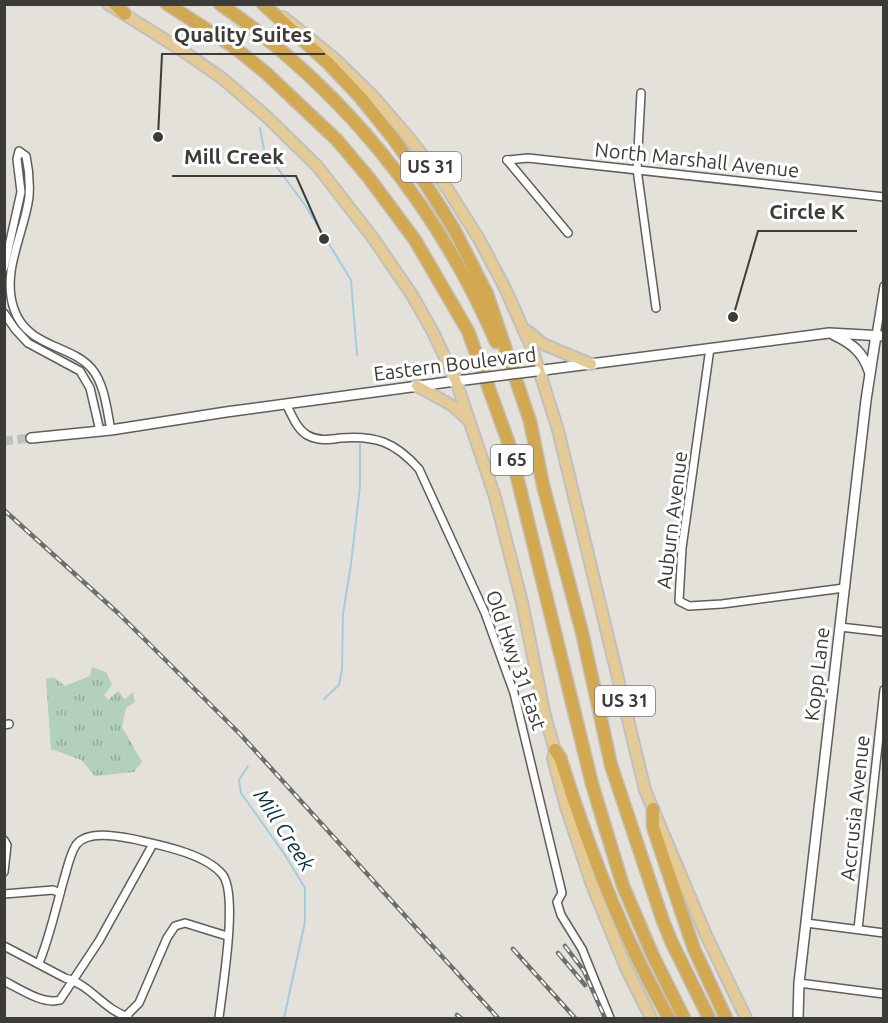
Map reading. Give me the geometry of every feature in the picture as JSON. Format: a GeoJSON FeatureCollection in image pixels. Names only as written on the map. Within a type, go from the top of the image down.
{"type":"FeatureCollection","features":[{"type":"Feature","properties":{"kind":"highway"},"geometry":{"type":"LineString","coordinates":[[115,4],[125,14]]}},
{"type":"Feature","properties":{"kind":"highway","name":"I 65"},"geometry":{"type":"LineString","coordinates":[[167,4],[234,46],[337,140],[416,240],[468,331],[508,444],[592,784],[623,886],[653,956],[684,1018]]}},
{"type":"Feature","properties":{"kind":"highway","name":"I 65"},"geometry":{"type":"LineString","coordinates":[[220,4],[275,46],[331,97],[369,138],[408,185],[445,240],[477,299],[530,421],[543,485],[582,632],[611,765],[666,928],[709,1018]]}},
{"type":"Feature","properties":{"kind":"highway"},"geometry":{"type":"LineString","coordinates":[[264,4],[329,64],[360,97],[428,186],[454,229],[487,294],[530,421]]}},
{"type":"Feature","properties":{"kind":"highway"},"geometry":{"type":"LineString","coordinates":[[555,750],[560,758],[588,842],[622,924],[669,1018]]}},
{"type":"Feature","properties":{"kind":"highway"},"geometry":{"type":"LineString","coordinates":[[653,809],[652,827],[694,949],[726,1018]]}},
{"type":"Feature","properties":{"kind":"main road"},"geometry":{"type":"LineString","coordinates":[[108,4],[223,79],[267,117],[318,167],[373,238],[412,295],[461,381],[471,424],[495,497],[522,602],[545,716],[555,750],[553,759],[566,807],[592,885],[626,968],[651,1018]]}},
{"type":"Feature","properties":{"kind":"main road","name":"US 31"},"geometry":{"type":"LineString","coordinates":[[264,4],[298,27],[335,59],[410,139],[443,182],[479,239],[505,288],[522,326],[558,430],[645,790],[706,935],[746,1018]]}},
{"type":"Feature","properties":{"kind":"main road"},"geometry":{"type":"LineString","coordinates":[[522,326],[543,344],[591,364]]}},
{"type":"Feature","properties":{"kind":"main road"},"geometry":{"type":"LineString","coordinates":[[829,333],[857,349],[866,361],[870,375]]}},
{"type":"Feature","properties":{"kind":"main road","name":"Eastern Boulevard"},"geometry":{"type":"LineString","coordinates":[[31,438],[111,430],[417,386],[829,333],[880,335]]}},
{"type":"Feature","properties":{"kind":"main road","name":"Kopp Lane"},"geometry":{"type":"LineString","coordinates":[[798,1018],[799,983],[844,588],[870,375],[880,335]]}},
{"type":"Feature","properties":{"kind":"main road"},"geometry":{"type":"LineString","coordinates":[[417,386],[453,406],[471,424]]}},
{"type":"Feature","properties":{"kind":"street"},"geometry":{"type":"LineString","coordinates":[[641,93],[638,169],[656,308]]}},
{"type":"Feature","properties":{"kind":"street"},"geometry":{"type":"LineString","coordinates":[[4,268],[21,192],[17,159],[19,151],[26,156],[30,177],[29,198],[10,277],[10,293],[14,311],[20,322],[38,339],[83,361],[92,368],[101,386],[111,430]]}},
{"type":"Feature","properties":{"kind":"street","name":"North Marshall Avenue"},"geometry":{"type":"LineString","coordinates":[[568,233],[507,160],[528,158],[884,197]]}},
{"type":"Feature","properties":{"kind":"street"},"geometry":{"type":"LineString","coordinates":[[880,335],[884,286]]}},
{"type":"Feature","properties":{"kind":"street"},"geometry":{"type":"LineString","coordinates":[[4,313],[28,342],[80,371],[90,388],[100,431]]}},
{"type":"Feature","properties":{"kind":"street","name":"Auburn Avenue"},"geometry":{"type":"LineString","coordinates":[[711,348],[685,525],[679,601],[689,606],[722,604],[844,588]]}},
{"type":"Feature","properties":{"kind":"street","name":"Old Hwy 31 East"},"geometry":{"type":"LineString","coordinates":[[286,404],[297,426],[308,435],[326,440],[353,437],[384,441],[406,455],[419,469],[480,602],[514,693],[562,893],[557,902],[561,915],[582,949],[610,1018]]}},
{"type":"Feature","properties":{"kind":"street"},"geometry":{"type":"LineString","coordinates":[[840,627],[884,632]]}},
{"type":"Feature","properties":{"kind":"street","name":"Accrusia Avenue"},"geometry":{"type":"LineString","coordinates":[[858,929],[884,690]]}},
{"type":"Feature","properties":{"kind":"street"},"geometry":{"type":"LineString","coordinates":[[39,963],[75,847],[80,841],[93,836],[112,836],[182,852],[212,865],[227,882],[230,909],[219,1018]]}},
{"type":"Feature","properties":{"kind":"street"},"geometry":{"type":"LineString","coordinates":[[4,840],[7,845],[4,872]]}},
{"type":"Feature","properties":{"kind":"street"},"geometry":{"type":"LineString","coordinates":[[4,981],[45,1000],[54,1002],[60,1000],[130,888],[153,844]]}},
{"type":"Feature","properties":{"kind":"street"},"geometry":{"type":"LineString","coordinates":[[4,894],[53,890],[60,893]]}},
{"type":"Feature","properties":{"kind":"street"},"geometry":{"type":"LineString","coordinates":[[4,946],[65,978],[74,980],[104,1005],[128,1017],[139,1004],[167,938],[175,926],[185,923],[227,936]]}},
{"type":"Feature","properties":{"kind":"street"},"geometry":{"type":"LineString","coordinates":[[806,923],[884,933]]}},
{"type":"Feature","properties":{"kind":"street"},"geometry":{"type":"LineString","coordinates":[[799,983],[884,994]]}},
{"type":"Feature","properties":{"kind":"green space"},"geometry":{"type":"Polygon","coordinates":[[[92,667],[106,672],[112,685],[104,695],[108,700],[118,691],[125,699],[133,692],[135,702],[126,708],[122,727],[142,762],[134,772],[95,776],[81,760],[51,749],[46,679],[54,677],[65,686],[90,676],[92,667]]]}},
{"type":"Feature","properties":{"kind":"waterway","name":"Mill Creek"},"geometry":{"type":"LineString","coordinates":[[260,128],[264,150],[305,205],[351,280],[357,355]]}},
{"type":"Feature","properties":{"kind":"waterway","name":"Mill Creek"},"geometry":{"type":"LineString","coordinates":[[324,699],[339,685],[342,670],[343,614],[360,486],[360,444]]}},
{"type":"Feature","properties":{"kind":"waterway","name":"Mill Creek"},"geometry":{"type":"LineString","coordinates":[[248,766],[239,780],[241,793],[285,855],[305,888],[305,922],[284,1018]]}},
{"type":"Feature","properties":{"kind":"tunnel"},"geometry":{"type":"LineString","coordinates":[[4,441],[31,438]]}},
{"type":"Feature","properties":{"kind":"railway"},"geometry":{"type":"LineString","coordinates":[[4,510],[118,613],[240,734],[498,1018]]}},
{"type":"Feature","properties":{"kind":"railway"},"geometry":{"type":"LineString","coordinates":[[565,946],[584,971],[605,1018]]}},
{"type":"Feature","properties":{"kind":"railway"},"geometry":{"type":"LineString","coordinates":[[513,949],[575,1018]]}},
{"type":"Feature","properties":{"kind":"railway"},"geometry":{"type":"LineString","coordinates":[[558,953],[585,985]]}},
{"type":"Feature","properties":{"kind":"railway"},"geometry":{"type":"LineString","coordinates":[[457,1015],[461,1018]]}},
{"type":"Feature","properties":{"kind":"place","name":"Quality Suites"},"geometry":{"type":"Point","coordinates":[158,137]}},
{"type":"Feature","properties":{"kind":"place","name":"Mill Creek"},"geometry":{"type":"Point","coordinates":[324,239]}},
{"type":"Feature","properties":{"kind":"place","name":"Circle K"},"geometry":{"type":"Point","coordinates":[733,317]}}]}
